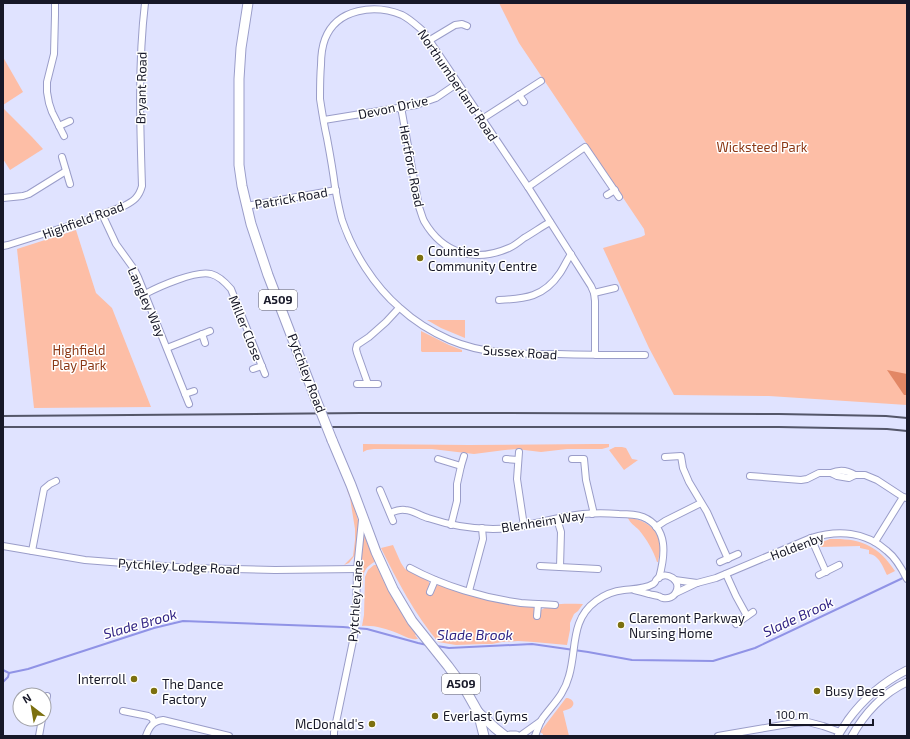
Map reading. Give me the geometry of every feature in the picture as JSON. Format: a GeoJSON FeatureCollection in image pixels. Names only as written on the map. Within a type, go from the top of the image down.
{"type":"FeatureCollection","features":[{"type":"Feature","properties":{"kind":"main road","name":"Pytchley Road"},"geometry":{"type":"LineString","coordinates":[[248,3],[241,48],[238,111],[239,165],[246,206],[251,224],[268,275],[332,440],[351,484],[376,552],[393,589],[412,621],[465,689],[478,712],[484,736]]}},
{"type":"Feature","properties":{"kind":"main road","name":"Pytchley Road"},"geometry":{"type":"LineString","coordinates":[[478,712],[505,736]]}},
{"type":"Feature","properties":{"kind":"main road"},"geometry":{"type":"LineString","coordinates":[[510,736],[516,736]]}},
{"type":"Feature","properties":{"kind":"street"},"geometry":{"type":"LineString","coordinates":[[55,3],[54,54],[48,73],[47,82],[49,103],[64,136]]}},
{"type":"Feature","properties":{"kind":"street","name":"Bryant Road"},"geometry":{"type":"LineString","coordinates":[[141,173],[141,57],[144,3]]}},
{"type":"Feature","properties":{"kind":"street","name":"Northumberland Road"},"geometry":{"type":"LineString","coordinates":[[336,190],[320,98],[320,82],[325,39],[334,24],[350,13],[370,10],[391,12],[414,22],[430,40],[587,278],[594,293],[595,355]]}},
{"type":"Feature","properties":{"kind":"street"},"geometry":{"type":"LineString","coordinates":[[430,40],[455,26],[462,24],[467,26]]}},
{"type":"Feature","properties":{"kind":"street"},"geometry":{"type":"LineString","coordinates":[[482,119],[541,81]]}},
{"type":"Feature","properties":{"kind":"street","name":"Devon Drive"},"geometry":{"type":"LineString","coordinates":[[324,120],[420,103],[436,98],[458,83]]}},
{"type":"Feature","properties":{"kind":"street"},"geometry":{"type":"LineString","coordinates":[[519,95],[524,102]]}},
{"type":"Feature","properties":{"kind":"street","name":"Hertford Road"},"geometry":{"type":"LineString","coordinates":[[401,107],[419,207],[423,220],[430,231],[445,246],[456,252],[466,254],[489,254],[510,248],[550,222]]}},
{"type":"Feature","properties":{"kind":"street"},"geometry":{"type":"LineString","coordinates":[[59,126],[70,121]]}},
{"type":"Feature","properties":{"kind":"street"},"geometry":{"type":"LineString","coordinates":[[528,187],[585,147],[619,197]]}},
{"type":"Feature","properties":{"kind":"street"},"geometry":{"type":"LineString","coordinates":[[62,157],[70,184]]}},
{"type":"Feature","properties":{"kind":"street"},"geometry":{"type":"LineString","coordinates":[[3,198],[29,194],[66,170]]}},
{"type":"Feature","properties":{"kind":"street","name":"Highfield Road"},"geometry":{"type":"LineString","coordinates":[[3,246],[20,242],[129,204],[136,199],[140,193],[142,186],[141,173]]}},
{"type":"Feature","properties":{"kind":"street","name":"Patrick Road"},"geometry":{"type":"LineString","coordinates":[[246,206],[336,190]]}},
{"type":"Feature","properties":{"kind":"street","name":"Sussex Road"},"geometry":{"type":"LineString","coordinates":[[336,190],[342,219],[349,237],[374,280],[399,308],[433,331],[450,340],[478,349],[515,354],[645,355]]}},
{"type":"Feature","properties":{"kind":"street"},"geometry":{"type":"LineString","coordinates":[[607,195],[615,190]]}},
{"type":"Feature","properties":{"kind":"street","name":"Langley Way"},"geometry":{"type":"LineString","coordinates":[[102,214],[116,244],[134,269],[189,404]]}},
{"type":"Feature","properties":{"kind":"street"},"geometry":{"type":"LineString","coordinates":[[499,300],[526,298],[544,289],[552,283],[560,273],[571,254]]}},
{"type":"Feature","properties":{"kind":"street","name":"Miller Close"},"geometry":{"type":"LineString","coordinates":[[145,294],[195,274],[202,273],[218,277],[231,289],[265,374]]}},
{"type":"Feature","properties":{"kind":"street"},"geometry":{"type":"LineString","coordinates":[[594,293],[615,288]]}},
{"type":"Feature","properties":{"kind":"street"},"geometry":{"type":"LineString","coordinates":[[368,384],[357,353],[357,345],[369,337],[399,308]]}},
{"type":"Feature","properties":{"kind":"street"},"geometry":{"type":"LineString","coordinates":[[167,348],[210,331]]}},
{"type":"Feature","properties":{"kind":"street"},"geometry":{"type":"LineString","coordinates":[[202,334],[206,343]]}},
{"type":"Feature","properties":{"kind":"street","name":"Miller Close"},"geometry":{"type":"LineString","coordinates":[[253,369],[262,366]]}},
{"type":"Feature","properties":{"kind":"street"},"geometry":{"type":"LineString","coordinates":[[357,384],[378,384]]}},
{"type":"Feature","properties":{"kind":"street"},"geometry":{"type":"LineString","coordinates":[[185,394],[194,391]]}},
{"type":"Feature","properties":{"kind":"street"},"geometry":{"type":"LineString","coordinates":[[519,452],[517,479],[524,526]]}},
{"type":"Feature","properties":{"kind":"street"},"geometry":{"type":"LineString","coordinates":[[665,457],[681,453],[686,475],[714,526],[728,559]]}},
{"type":"Feature","properties":{"kind":"street"},"geometry":{"type":"LineString","coordinates":[[572,459],[584,455],[586,480],[592,514]]}},
{"type":"Feature","properties":{"kind":"street"},"geometry":{"type":"LineString","coordinates":[[451,525],[456,501],[457,484],[464,456]]}},
{"type":"Feature","properties":{"kind":"street"},"geometry":{"type":"LineString","coordinates":[[438,459],[461,466]]}},
{"type":"Feature","properties":{"kind":"street"},"geometry":{"type":"LineString","coordinates":[[506,459],[518,460]]}},
{"type":"Feature","properties":{"kind":"street"},"geometry":{"type":"LineString","coordinates":[[750,476],[801,480],[807,479],[819,473],[831,473],[848,478],[855,475],[865,475],[877,480],[905,497],[875,542]]}},
{"type":"Feature","properties":{"kind":"street"},"geometry":{"type":"LineString","coordinates":[[32,551],[44,490],[56,481]]}},
{"type":"Feature","properties":{"kind":"street"},"geometry":{"type":"LineString","coordinates":[[380,490],[393,521]]}},
{"type":"Feature","properties":{"kind":"street"},"geometry":{"type":"LineString","coordinates":[[659,578],[663,564],[664,546],[663,540],[656,527],[701,503]]}},
{"type":"Feature","properties":{"kind":"street","name":"Blenheim Way"},"geometry":{"type":"LineString","coordinates":[[390,513],[404,509],[410,510],[426,518],[462,527],[509,528],[583,514],[609,513],[637,515],[650,520],[656,527]]}},
{"type":"Feature","properties":{"kind":"street","name":"Pytchley Lane"},"geometry":{"type":"LineString","coordinates":[[333,735],[354,636],[356,620],[358,551],[363,515]]}},
{"type":"Feature","properties":{"kind":"street"},"geometry":{"type":"LineString","coordinates":[[557,519],[561,532],[560,567]]}},
{"type":"Feature","properties":{"kind":"street"},"geometry":{"type":"LineString","coordinates":[[469,591],[483,539],[482,528]]}},
{"type":"Feature","properties":{"kind":"street","name":"Holdenby"},"geometry":{"type":"LineString","coordinates":[[676,593],[697,583],[726,574],[811,538],[833,533],[848,533],[861,536],[875,542],[895,559],[903,570],[907,579]]}},
{"type":"Feature","properties":{"kind":"street"},"geometry":{"type":"LineString","coordinates":[[811,538],[826,572]]}},
{"type":"Feature","properties":{"kind":"street","name":"Pytchley Lodge Road"},"geometry":{"type":"LineString","coordinates":[[3,546],[98,561],[190,568],[275,570],[357,569]]}},
{"type":"Feature","properties":{"kind":"street"},"geometry":{"type":"LineString","coordinates":[[720,562],[738,554]]}},
{"type":"Feature","properties":{"kind":"street"},"geometry":{"type":"LineString","coordinates":[[520,736],[541,721],[561,696],[569,676],[577,628],[582,617],[590,606],[604,596],[613,592],[624,590],[634,590],[663,598],[672,597],[676,593],[677,585],[663,564]]}},
{"type":"Feature","properties":{"kind":"street"},"geometry":{"type":"LineString","coordinates":[[819,575],[839,565]]}},
{"type":"Feature","properties":{"kind":"street"},"geometry":{"type":"LineString","coordinates":[[540,566],[598,569]]}},
{"type":"Feature","properties":{"kind":"street"},"geometry":{"type":"LineString","coordinates":[[410,568],[442,583],[499,599],[522,603],[555,605]]}},
{"type":"Feature","properties":{"kind":"street"},"geometry":{"type":"LineString","coordinates":[[726,574],[747,616]]}},
{"type":"Feature","properties":{"kind":"street"},"geometry":{"type":"LineString","coordinates":[[634,590],[654,583],[657,579],[664,576],[673,578]]}},
{"type":"Feature","properties":{"kind":"street","name":"Holdenby"},"geometry":{"type":"LineString","coordinates":[[673,578],[697,583]]}},
{"type":"Feature","properties":{"kind":"street"},"geometry":{"type":"LineString","coordinates":[[430,592],[435,580]]}},
{"type":"Feature","properties":{"kind":"street"},"geometry":{"type":"LineString","coordinates":[[654,583],[655,592],[658,596]]}},
{"type":"Feature","properties":{"kind":"street"},"geometry":{"type":"LineString","coordinates":[[537,616],[538,604]]}},
{"type":"Feature","properties":{"kind":"street"},"geometry":{"type":"LineString","coordinates":[[736,624],[753,612]]}},
{"type":"Feature","properties":{"kind":"street"},"geometry":{"type":"LineString","coordinates":[[718,736],[808,722],[823,726],[839,734],[854,712],[867,698],[887,681],[907,670]]}},
{"type":"Feature","properties":{"kind":"street"},"geometry":{"type":"LineString","coordinates":[[852,736],[857,726],[872,708],[887,695],[907,682]]}},
{"type":"Feature","properties":{"kind":"street"},"geometry":{"type":"LineString","coordinates":[[123,711],[148,716],[152,718],[154,722]]}},
{"type":"Feature","properties":{"kind":"street"},"geometry":{"type":"LineString","coordinates":[[146,736],[150,726],[154,722],[163,720],[229,736]]}},
{"type":"Feature","properties":{"kind":"street"},"geometry":{"type":"LineString","coordinates":[[535,736],[541,721]]}},
{"type":"Feature","properties":{"kind":"street"},"geometry":{"type":"LineString","coordinates":[[757,729],[758,736]]}},
{"type":"Feature","properties":{"kind":"green space","name":"Wicksteed Park"},"geometry":{"type":"Polygon","coordinates":[[[499,3],[907,3],[907,405],[769,396],[674,395],[649,348],[603,248],[641,237],[645,235],[644,229],[519,43],[499,3]]]}},
{"type":"Feature","properties":{"kind":"green space"},"geometry":{"type":"Polygon","coordinates":[[[3,57],[23,92],[3,105],[3,57]]]}},
{"type":"Feature","properties":{"kind":"green space"},"geometry":{"type":"Polygon","coordinates":[[[3,108],[43,149],[10,170],[3,159],[3,108]]]}},
{"type":"Feature","properties":{"kind":"green space","name":"Highfield Play Park"},"geometry":{"type":"Polygon","coordinates":[[[76,230],[96,293],[112,308],[151,407],[34,408],[17,249],[76,230]]]}},
{"type":"Feature","properties":{"kind":"green space"},"geometry":{"type":"Polygon","coordinates":[[[427,320],[465,320],[465,338],[441,328],[427,320]]]}},
{"type":"Feature","properties":{"kind":"green space"},"geometry":{"type":"Polygon","coordinates":[[[421,331],[462,350],[462,352],[422,352],[421,331]]]}},
{"type":"Feature","properties":{"kind":"green space"},"geometry":{"type":"Polygon","coordinates":[[[363,444],[609,444],[609,447],[602,449],[567,449],[541,452],[516,449],[474,454],[432,449],[374,449],[363,452],[363,444]]]}},
{"type":"Feature","properties":{"kind":"green space"},"geometry":{"type":"Polygon","coordinates":[[[615,447],[626,448],[632,459],[638,460],[624,470],[609,450],[615,447]]]}},
{"type":"Feature","properties":{"kind":"green space"},"geometry":{"type":"Polygon","coordinates":[[[347,490],[354,506],[359,524],[355,555],[349,563],[344,565],[353,556],[355,540],[355,529],[350,498],[347,490]]]}},
{"type":"Feature","properties":{"kind":"green space"},"geometry":{"type":"Polygon","coordinates":[[[628,518],[644,522],[656,532],[660,545],[658,562],[645,538],[628,518]]]}},
{"type":"Feature","properties":{"kind":"green space"},"geometry":{"type":"Polygon","coordinates":[[[364,534],[376,561],[365,571],[363,585],[360,587],[360,561],[364,534]]]}},
{"type":"Feature","properties":{"kind":"green space"},"geometry":{"type":"Polygon","coordinates":[[[830,539],[850,540],[867,545],[882,555],[895,571],[887,575],[878,559],[869,554],[869,550],[860,548],[860,546],[820,547],[822,542],[830,539]]]}},
{"type":"Feature","properties":{"kind":"green space"},"geometry":{"type":"Polygon","coordinates":[[[393,545],[405,569],[427,580],[430,587],[439,584],[533,607],[540,617],[541,610],[546,607],[561,604],[583,604],[574,614],[570,623],[567,645],[518,641],[492,644],[456,645],[438,642],[407,597],[381,548],[393,545]]]}},
{"type":"Feature","properties":{"kind":"green space"},"geometry":{"type":"Polygon","coordinates":[[[374,565],[377,565],[401,608],[418,633],[415,635],[418,639],[410,638],[380,628],[362,626],[364,615],[365,577],[368,570],[374,565]]]}},
{"type":"Feature","properties":{"kind":"green space"},"geometry":{"type":"Polygon","coordinates":[[[566,698],[571,699],[573,702],[573,706],[563,711],[569,736],[543,736],[540,732],[566,698]]]}},
{"type":"Feature","properties":{"kind":"shaded area"},"geometry":{"type":"Polygon","coordinates":[[[887,370],[907,374],[907,395],[904,395],[887,370]]]}},
{"type":"Feature","properties":{"kind":"waterway","name":"Slade Brook"},"geometry":{"type":"LineString","coordinates":[[437,646],[449,648],[532,644],[632,660],[713,661],[755,648],[905,577]]}},
{"type":"Feature","properties":{"kind":"waterway","name":"Slade Brook"},"geometry":{"type":"LineString","coordinates":[[3,682],[8,677],[9,673],[28,669],[154,628],[183,621],[367,629],[427,645]]}},
{"type":"Feature","properties":{"kind":"waterway","name":"Slade Brook"},"geometry":{"type":"LineString","coordinates":[[3,670],[9,673]]}},
{"type":"Feature","properties":{"kind":"railway"},"geometry":{"type":"LineString","coordinates":[[3,416],[479,413],[779,414],[886,416],[907,418]]}},
{"type":"Feature","properties":{"kind":"railway"},"geometry":{"type":"LineString","coordinates":[[3,427],[779,427],[887,429],[907,431]]}},
{"type":"Feature","properties":{"kind":"place","name":"Counties Community Centre"},"geometry":{"type":"Point","coordinates":[420,258]}},
{"type":"Feature","properties":{"kind":"place","name":"Claremont Parkway Nursing Home"},"geometry":{"type":"Point","coordinates":[621,625]}},
{"type":"Feature","properties":{"kind":"place","name":"Interroll"},"geometry":{"type":"Point","coordinates":[134,679]}},
{"type":"Feature","properties":{"kind":"place","name":"The Dance Factory"},"geometry":{"type":"Point","coordinates":[154,691]}},
{"type":"Feature","properties":{"kind":"place","name":"Busy Bees"},"geometry":{"type":"Point","coordinates":[817,691]}},
{"type":"Feature","properties":{"kind":"place","name":"Everlast Gyms"},"geometry":{"type":"Point","coordinates":[435,716]}},
{"type":"Feature","properties":{"kind":"place","name":"McDonald's"},"geometry":{"type":"Point","coordinates":[372,724]}}]}
